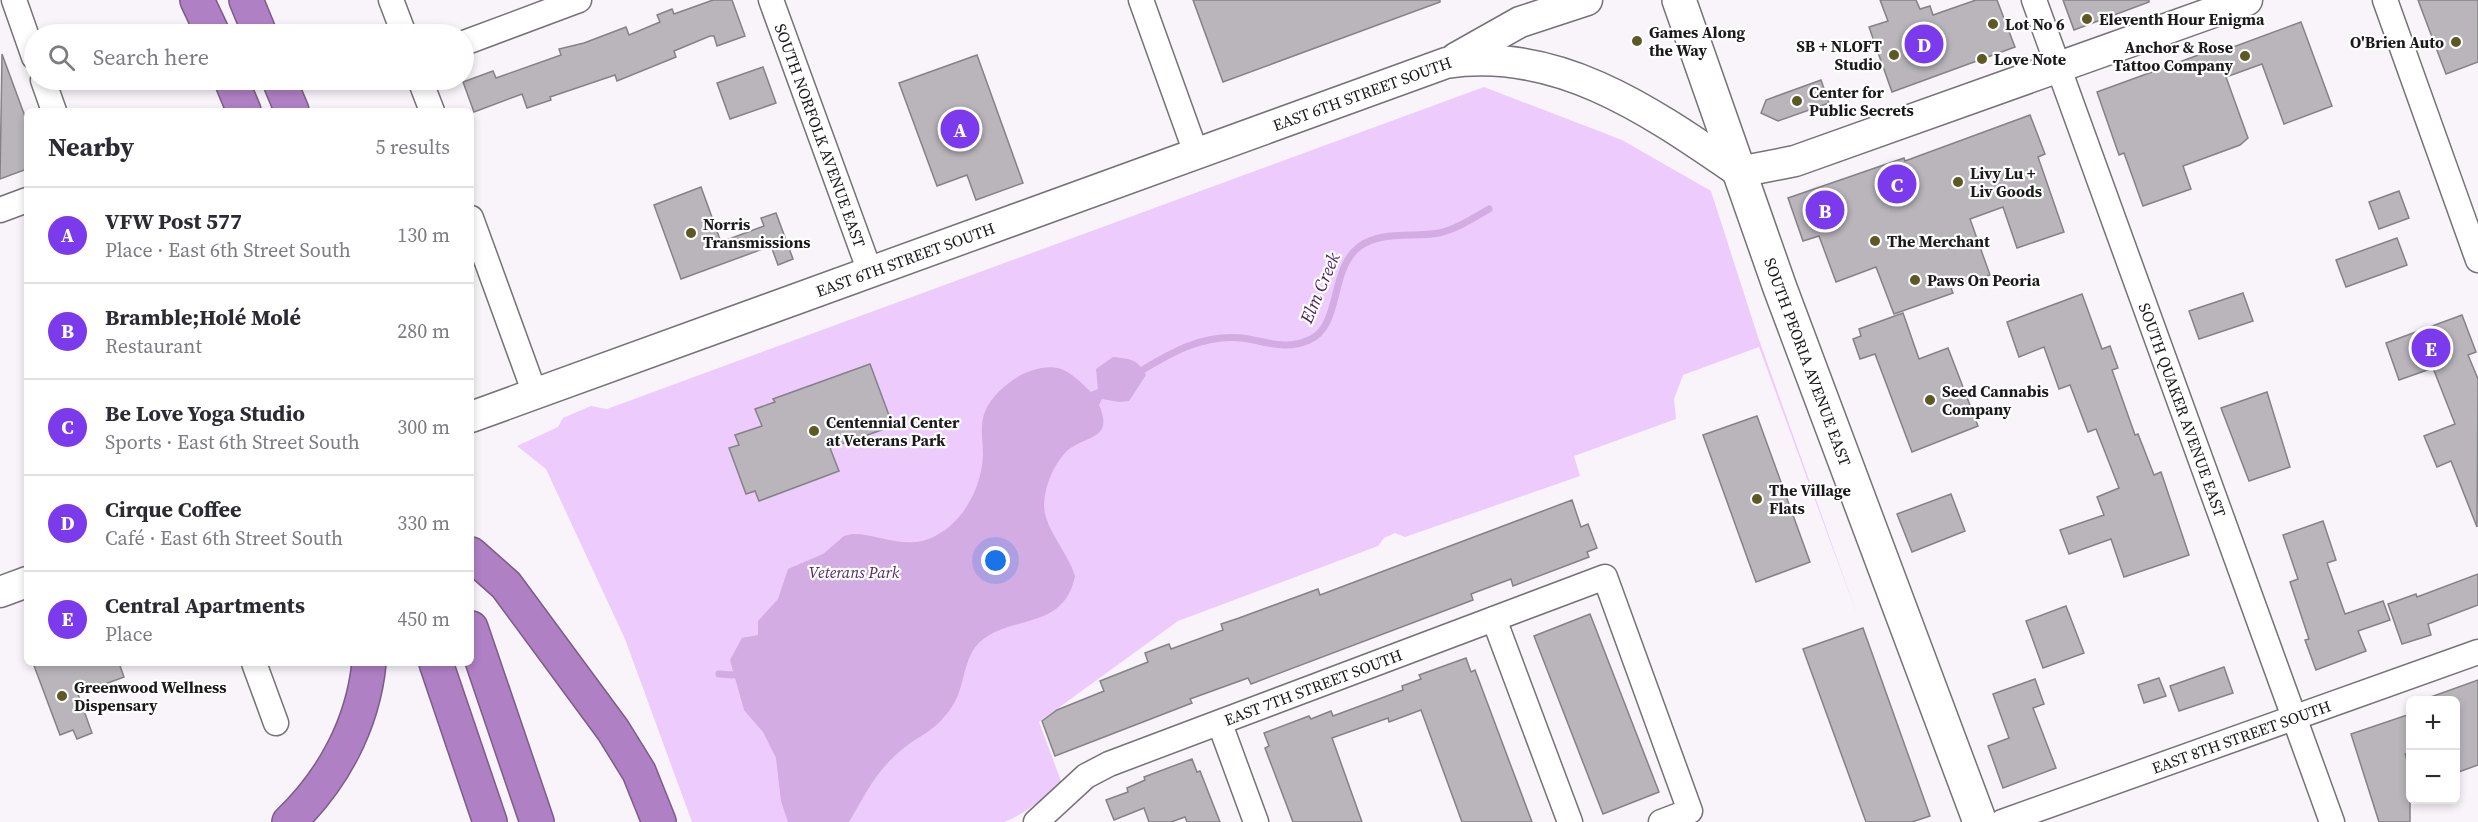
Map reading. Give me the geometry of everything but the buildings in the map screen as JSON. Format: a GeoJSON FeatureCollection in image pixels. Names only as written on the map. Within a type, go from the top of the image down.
{"type":"FeatureCollection","features":[{"type":"Feature","properties":{"kind":"highway"},"geometry":{"type":"LineString","coordinates":[[197,0],[208,24]]}},
{"type":"Feature","properties":{"kind":"highway"},"geometry":{"type":"LineString","coordinates":[[246,0],[256,24]]}},
{"type":"Feature","properties":{"kind":"highway"},"geometry":{"type":"LineString","coordinates":[[235,90],[243,108]]}},
{"type":"Feature","properties":{"kind":"highway"},"geometry":{"type":"LineString","coordinates":[[283,90],[291,108]]}},
{"type":"Feature","properties":{"kind":"highway"},"geometry":{"type":"LineString","coordinates":[[474,557],[506,585],[613,730],[639,772],[658,822]]}},
{"type":"Feature","properties":{"kind":"highway"},"geometry":{"type":"LineString","coordinates":[[474,637],[537,822]]}},
{"type":"Feature","properties":{"kind":"highway"},"geometry":{"type":"LineString","coordinates":[[290,822],[310,802],[340,755],[355,726],[367,685],[369,666]]}},
{"type":"Feature","properties":{"kind":"highway"},"geometry":{"type":"LineString","coordinates":[[437,666],[490,822]]}},
{"type":"Feature","properties":{"kind":"main road","name":"SOUTH PEORIA AVENUE EAST"},"geometry":{"type":"LineString","coordinates":[[1679,0],[1739,172],[1980,822]]}},
{"type":"Feature","properties":{"kind":"street"},"geometry":{"type":"LineString","coordinates":[[14,0],[24,28]]}},
{"type":"Feature","properties":{"kind":"street"},"geometry":{"type":"LineString","coordinates":[[392,0],[400,24]]}},
{"type":"Feature","properties":{"kind":"street"},"geometry":{"type":"LineString","coordinates":[[474,39],[579,0]]}},
{"type":"Feature","properties":{"kind":"street","name":"SOUTH NORFOLK AVENUE EAST"},"geometry":{"type":"LineString","coordinates":[[771,0],[870,272]]}},
{"type":"Feature","properties":{"kind":"street"},"geometry":{"type":"LineString","coordinates":[[1141,0],[1196,153]]}},
{"type":"Feature","properties":{"kind":"street"},"geometry":{"type":"LineString","coordinates":[[1446,63],[1520,22],[1587,0]]}},
{"type":"Feature","properties":{"kind":"street","name":"SOUTH QUAKER AVENUE EAST"},"geometry":{"type":"LineString","coordinates":[[2034,0],[2331,822]]}},
{"type":"Feature","properties":{"kind":"street"},"geometry":{"type":"LineString","coordinates":[[1739,172],[1795,161],[2247,0]]}},
{"type":"Feature","properties":{"kind":"street"},"geometry":{"type":"LineString","coordinates":[[2385,0],[2478,260]]}},
{"type":"Feature","properties":{"kind":"street","name":"EAST 6TH STREET SOUTH"},"geometry":{"type":"LineString","coordinates":[[474,416],[1446,63],[1471,59],[1518,61],[1580,79],[1666,123],[1739,172]]}},
{"type":"Feature","properties":{"kind":"street"},"geometry":{"type":"LineString","coordinates":[[47,90],[53,108]]}},
{"type":"Feature","properties":{"kind":"street"},"geometry":{"type":"LineString","coordinates":[[424,90],[431,108]]}},
{"type":"Feature","properties":{"kind":"street"},"geometry":{"type":"LineString","coordinates":[[0,210],[24,201]]}},
{"type":"Feature","properties":{"kind":"street"},"geometry":{"type":"LineString","coordinates":[[474,226],[535,394]]}},
{"type":"Feature","properties":{"kind":"street","name":"EAST 7TH STREET SOUTH"},"geometry":{"type":"LineString","coordinates":[[1036,822],[1094,772],[1108,764],[1220,724],[1605,577],[1690,811],[1661,822]]}},
{"type":"Feature","properties":{"kind":"street"},"geometry":{"type":"LineString","coordinates":[[0,591],[24,583]]}},
{"type":"Feature","properties":{"kind":"street"},"geometry":{"type":"LineString","coordinates":[[1494,619],[1570,822]]}},
{"type":"Feature","properties":{"kind":"street","name":"EAST 8TH STREET SOUTH"},"geometry":{"type":"LineString","coordinates":[[2002,822],[2478,652]]}},
{"type":"Feature","properties":{"kind":"street"},"geometry":{"type":"LineString","coordinates":[[255,666],[276,723]]}},
{"type":"Feature","properties":{"kind":"street"},"geometry":{"type":"LineString","coordinates":[[1220,724],[1256,822]]}},
{"type":"Feature","properties":{"kind":"green space","name":"Veterans Park"},"geometry":{"type":"Polygon","coordinates":[[[1484,87],[1622,140],[1711,191],[1758,337],[1859,620],[1759,347],[1683,375],[1674,399],[1676,419],[1574,456],[1580,476],[1405,537],[1395,533],[1384,538],[1378,546],[1178,621],[1039,722],[1061,781],[1035,804],[1004,822],[692,822],[625,639],[546,469],[517,446],[558,427],[563,418],[591,406],[607,409],[1484,87]]]}},
{"type":"Feature","properties":{"kind":"shaded area"},"geometry":{"type":"Polygon","coordinates":[[[1113,357],[1133,361],[1146,375],[1129,401],[1102,399],[1099,405],[1103,425],[1100,431],[1065,453],[1053,470],[1045,497],[1045,513],[1048,522],[1075,576],[1069,593],[1060,606],[1048,614],[993,633],[974,648],[953,705],[934,727],[899,752],[883,769],[849,822],[788,822],[781,801],[776,758],[763,732],[744,710],[730,660],[742,638],[758,635],[758,621],[778,599],[788,569],[823,554],[844,536],[852,534],[915,542],[926,540],[947,529],[963,512],[975,490],[982,467],[984,415],[991,400],[998,392],[1016,378],[1047,367],[1068,372],[1091,392],[1098,389],[1096,369],[1113,357]]]}},
{"type":"Feature","properties":{"kind":"waterway","name":"Elm Creek"},"geometry":{"type":"LineString","coordinates":[[1144,369],[1178,350],[1203,341],[1228,337],[1292,345],[1309,340],[1327,323],[1343,269],[1359,247],[1387,236],[1446,231],[1489,209]]}},
{"type":"Feature","properties":{"kind":"waterway","name":"Elm Creek"},"geometry":{"type":"LineString","coordinates":[[719,674],[733,675]]}},
{"type":"Feature","properties":{"kind":"place","name":"Eleventh Hour Enigma"},"geometry":{"type":"Point","coordinates":[2087,19]}},
{"type":"Feature","properties":{"kind":"place","name":"Lot No 6"},"geometry":{"type":"Point","coordinates":[1993,24]}},
{"type":"Feature","properties":{"kind":"place","name":"Games Along the Way"},"geometry":{"type":"Point","coordinates":[1637,41]}},
{"type":"Feature","properties":{"kind":"place","name":"O'Brien Auto"},"geometry":{"type":"Point","coordinates":[2456,42]}},
{"type":"Feature","properties":{"kind":"place","name":"Cirque Coffee"},"geometry":{"type":"Point","coordinates":[1924,44]}},
{"type":"Feature","properties":{"kind":"place","name":"SB + NLOFT Studio"},"geometry":{"type":"Point","coordinates":[1894,55]}},
{"type":"Feature","properties":{"kind":"place","name":"Anchor & Rose Tattoo Company"},"geometry":{"type":"Point","coordinates":[2245,56]}},
{"type":"Feature","properties":{"kind":"place","name":"Love Note"},"geometry":{"type":"Point","coordinates":[1982,59]}},
{"type":"Feature","properties":{"kind":"place","name":"Center for Public Secrets"},"geometry":{"type":"Point","coordinates":[1797,101]}},
{"type":"Feature","properties":{"kind":"place","name":"VFW Post 577"},"geometry":{"type":"Point","coordinates":[960,129]}},
{"type":"Feature","properties":{"kind":"place","name":"Livy Lu + Liv Goods"},"geometry":{"type":"Point","coordinates":[1958,182]}},
{"type":"Feature","properties":{"kind":"place","name":"Be Love Yoga Studio"},"geometry":{"type":"Point","coordinates":[1897,184]}},
{"type":"Feature","properties":{"kind":"place","name":"Bramble;Holé Molé"},"geometry":{"type":"Point","coordinates":[1825,210]}},
{"type":"Feature","properties":{"kind":"place","name":"Norris Transmissions"},"geometry":{"type":"Point","coordinates":[691,233]}},
{"type":"Feature","properties":{"kind":"place","name":"The Merchant"},"geometry":{"type":"Point","coordinates":[1875,241]}},
{"type":"Feature","properties":{"kind":"place","name":"Paws On Peoria"},"geometry":{"type":"Point","coordinates":[1915,280]}},
{"type":"Feature","properties":{"kind":"place","name":"Central Apartments"},"geometry":{"type":"Point","coordinates":[2431,348]}},
{"type":"Feature","properties":{"kind":"place","name":"Seed Cannabis Company"},"geometry":{"type":"Point","coordinates":[1930,400]}},
{"type":"Feature","properties":{"kind":"place","name":"Centennial Center at Veterans Park"},"geometry":{"type":"Point","coordinates":[814,431]}},
{"type":"Feature","properties":{"kind":"place","name":"The Village Flats"},"geometry":{"type":"Point","coordinates":[1757,499]}},
{"type":"Feature","properties":{"kind":"place","name":"Greenwood Wellness Dispensary"},"geometry":{"type":"Point","coordinates":[62,696]}}]}
